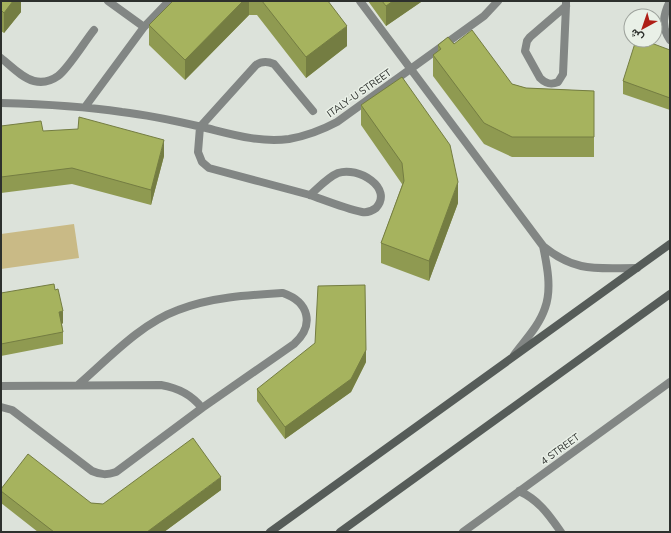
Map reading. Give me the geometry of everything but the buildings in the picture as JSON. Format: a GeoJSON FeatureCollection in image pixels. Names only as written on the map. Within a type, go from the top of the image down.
{"type":"FeatureCollection","features":[{"type":"Feature","properties":{"kind":"street"},"geometry":{"type":"LineString","coordinates":[[108,1],[144,27]]}},
{"type":"Feature","properties":{"kind":"street"},"geometry":{"type":"LineString","coordinates":[[85,107],[144,27],[169,1]]}},
{"type":"Feature","properties":{"kind":"street"},"geometry":{"type":"LineString","coordinates":[[360,1],[543,246],[566,262],[579,266],[593,268],[637,268]]}},
{"type":"Feature","properties":{"kind":"street","name":"ITALY-U STREET"},"geometry":{"type":"LineString","coordinates":[[1,103],[85,107],[122,112],[254,139],[289,139],[305,136],[322,130],[337,122],[484,16],[498,1]]}},
{"type":"Feature","properties":{"kind":"street"},"geometry":{"type":"LineString","coordinates":[[670,1],[663,20],[666,33],[670,40]]}},
{"type":"Feature","properties":{"kind":"street"},"geometry":{"type":"LineString","coordinates":[[566,4],[563,74],[558,82],[549,84],[540,78],[525,51],[525,46],[530,37],[566,4]]}},
{"type":"Feature","properties":{"kind":"street"},"geometry":{"type":"LineString","coordinates":[[1,58],[27,78],[35,82],[52,80],[62,72],[94,30]]}},
{"type":"Feature","properties":{"kind":"street","name":"ITALY-U STREET"},"geometry":{"type":"LineString","coordinates":[[200,127],[256,65],[265,62],[274,64],[278,67],[313,111]]}},
{"type":"Feature","properties":{"kind":"street"},"geometry":{"type":"LineString","coordinates":[[200,127],[198,152],[202,162],[210,168],[310,195],[364,212],[373,210],[380,202],[381,197],[378,187],[368,178],[362,174],[348,171],[333,175],[310,195]]}},
{"type":"Feature","properties":{"kind":"street"},"geometry":{"type":"LineString","coordinates":[[270,532],[670,244]]}},
{"type":"Feature","properties":{"kind":"street"},"geometry":{"type":"LineString","coordinates":[[512,357],[536,326],[546,308],[548,277],[543,246]]}},
{"type":"Feature","properties":{"kind":"street"},"geometry":{"type":"LineString","coordinates":[[1,407],[12,410],[87,468],[98,474],[116,472],[202,408],[300,339],[305,331],[307,321],[306,311],[292,296],[283,293],[209,300],[176,310],[146,327],[78,385]]}},
{"type":"Feature","properties":{"kind":"street"},"geometry":{"type":"LineString","coordinates":[[340,532],[670,294]]}},
{"type":"Feature","properties":{"kind":"street","name":"4 STREET"},"geometry":{"type":"LineString","coordinates":[[463,532],[670,382]]}},
{"type":"Feature","properties":{"kind":"street"},"geometry":{"type":"LineString","coordinates":[[1,386],[171,386],[189,395],[202,408]]}},
{"type":"Feature","properties":{"kind":"street"},"geometry":{"type":"LineString","coordinates":[[519,491],[529,495],[543,508],[561,532]]}},
{"type":"Feature","properties":{"kind":"shaded area"},"geometry":{"type":"Polygon","coordinates":[[[74,224],[79,258],[1,269],[1,234],[74,224]]]}}]}
